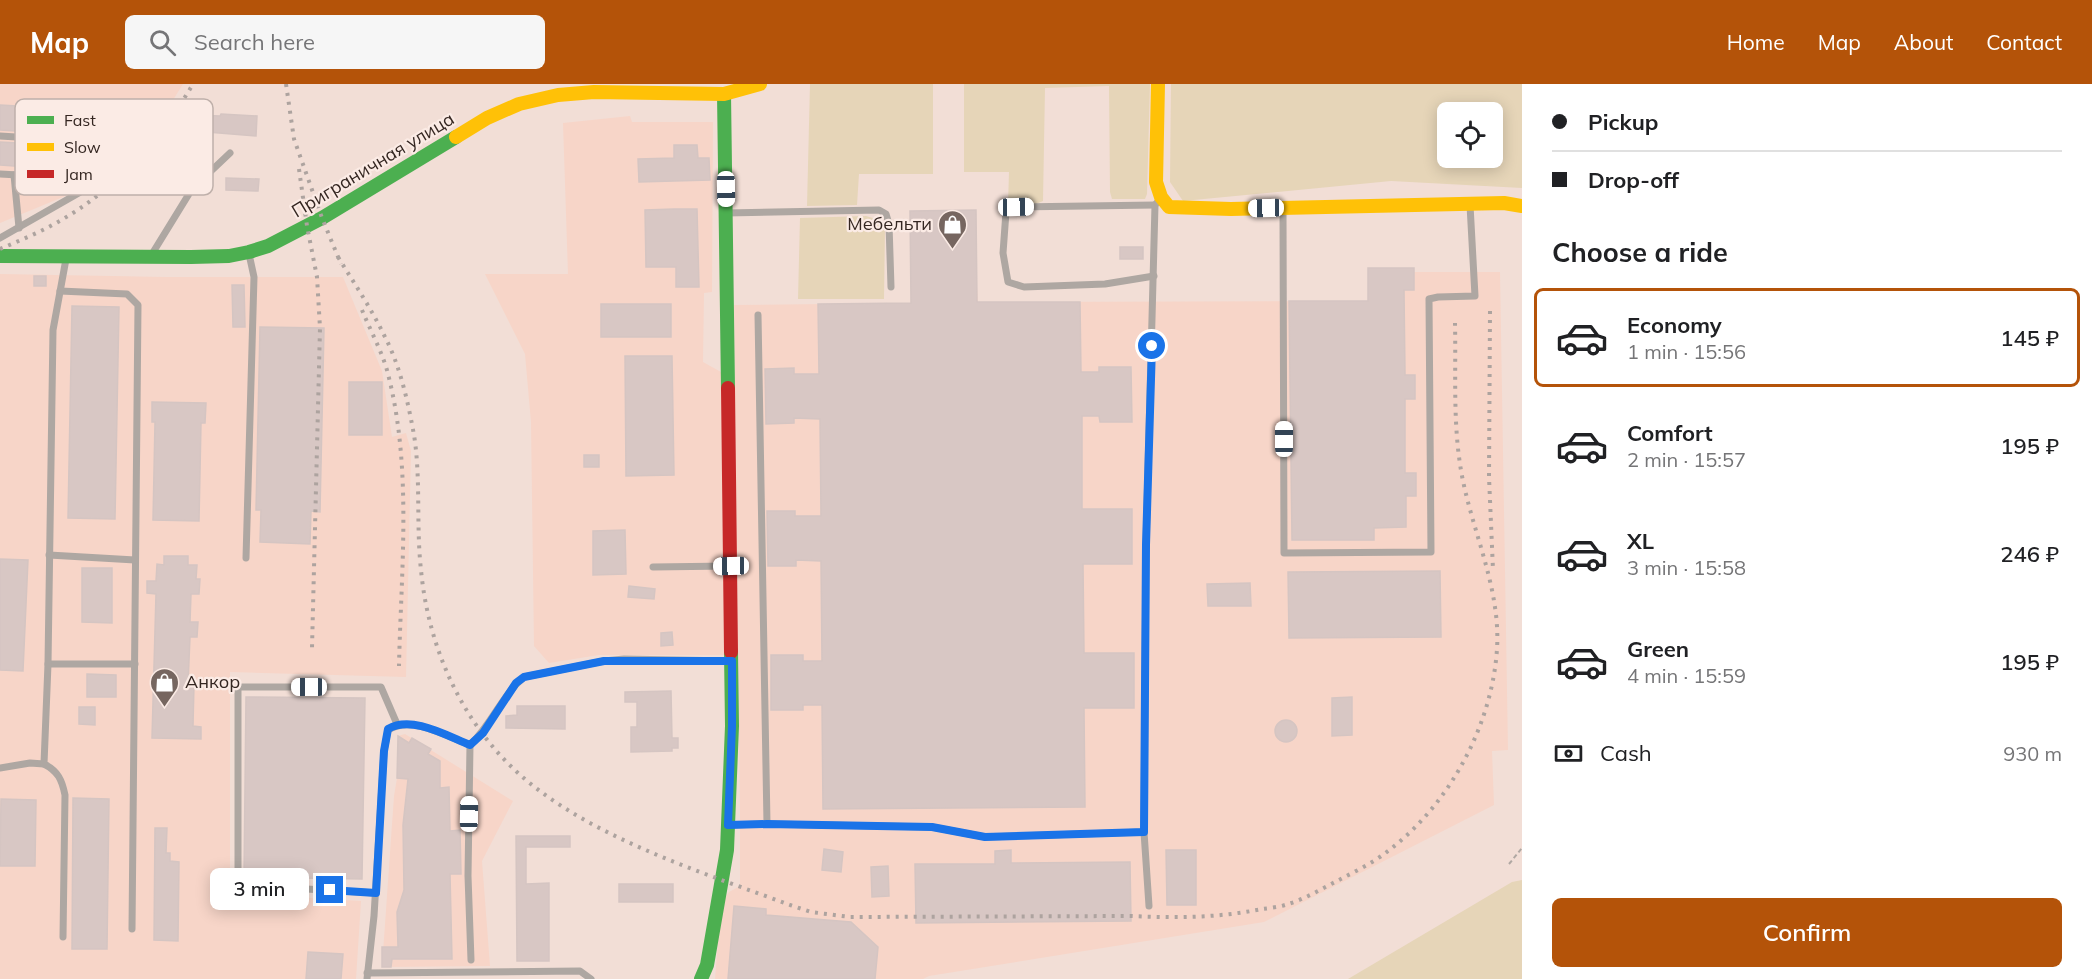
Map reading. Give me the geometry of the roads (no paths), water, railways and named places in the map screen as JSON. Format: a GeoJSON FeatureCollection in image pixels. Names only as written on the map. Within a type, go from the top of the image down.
{"type":"FeatureCollection","features":[{"type":"Feature","properties":{"kind":"street","name":"Приграничная улица"},"geometry":{"type":"LineString","coordinates":[[0,256],[229,256],[249,252],[268,246],[322,218],[487,118],[519,104],[558,95],[594,92],[724,94],[760,84]]}},
{"type":"Feature","properties":{"kind":"street"},"geometry":{"type":"LineString","coordinates":[[1158,84],[1156,182],[1158,201],[1169,207],[1283,208],[1504,203],[1522,206]]}},
{"type":"Feature","properties":{"kind":"street"},"geometry":{"type":"LineString","coordinates":[[701,979],[706,965],[723,879],[728,825],[732,726],[724,94]]}},
{"type":"Feature","properties":{"kind":"lane"},"geometry":{"type":"LineString","coordinates":[[0,136],[15,137]]}},
{"type":"Feature","properties":{"kind":"lane"},"geometry":{"type":"LineString","coordinates":[[213,169],[230,153]]}},
{"type":"Feature","properties":{"kind":"lane"},"geometry":{"type":"LineString","coordinates":[[0,174],[14,175],[15,186]]}},
{"type":"Feature","properties":{"kind":"lane"},"geometry":{"type":"LineString","coordinates":[[16,195],[19,228]]}},
{"type":"Feature","properties":{"kind":"lane"},"geometry":{"type":"LineString","coordinates":[[0,238],[76,195]]}},
{"type":"Feature","properties":{"kind":"lane"},"geometry":{"type":"LineString","coordinates":[[151,256],[188,195]]}},
{"type":"Feature","properties":{"kind":"lane"},"geometry":{"type":"LineString","coordinates":[[1149,906],[1144,832],[1146,545],[1158,201],[1016,207],[1006,212],[1003,253],[1008,282],[1024,286],[1106,284],[1154,276]]}},
{"type":"Feature","properties":{"kind":"lane"},"geometry":{"type":"LineString","coordinates":[[1283,208],[1284,553],[1431,552],[1429,299],[1475,296],[1470,204]]}},
{"type":"Feature","properties":{"kind":"lane"},"geometry":{"type":"LineString","coordinates":[[726,213],[879,210],[886,214],[889,224],[891,287]]}},
{"type":"Feature","properties":{"kind":"lane"},"geometry":{"type":"LineString","coordinates":[[246,558],[254,277],[249,252]]}},
{"type":"Feature","properties":{"kind":"lane"},"geometry":{"type":"LineString","coordinates":[[44,764],[48,664],[53,330],[67,257]]}},
{"type":"Feature","properties":{"kind":"lane"},"geometry":{"type":"LineString","coordinates":[[60,291],[127,294],[138,305],[132,929]]}},
{"type":"Feature","properties":{"kind":"lane"},"geometry":{"type":"LineString","coordinates":[[758,315],[767,824]]}},
{"type":"Feature","properties":{"kind":"lane"},"geometry":{"type":"LineString","coordinates":[[49,555],[135,560]]}},
{"type":"Feature","properties":{"kind":"lane"},"geometry":{"type":"LineString","coordinates":[[653,567],[731,566]]}},
{"type":"Feature","properties":{"kind":"lane"},"geometry":{"type":"LineString","coordinates":[[471,960],[468,876],[470,745],[483,733],[516,683],[524,677],[604,661],[732,661]]}},
{"type":"Feature","properties":{"kind":"lane"},"geometry":{"type":"LineString","coordinates":[[48,664],[135,664]]}},
{"type":"Feature","properties":{"kind":"lane"},"geometry":{"type":"LineString","coordinates":[[376,893],[238,885],[238,687],[381,687],[397,724]]}},
{"type":"Feature","properties":{"kind":"lane"},"geometry":{"type":"LineString","coordinates":[[470,745],[411,724],[397,724],[388,729],[384,751],[376,893],[367,976],[580,971],[591,979]]}},
{"type":"Feature","properties":{"kind":"lane"},"geometry":{"type":"LineString","coordinates":[[0,768],[44,764],[53,768],[61,780],[65,795],[63,937]]}},
{"type":"Feature","properties":{"kind":"lane"},"geometry":{"type":"LineString","coordinates":[[728,825],[932,827],[985,837],[1144,832]]}},
{"type":"Feature","properties":{"kind":"railway"},"geometry":{"type":"LineString","coordinates":[[183,99],[193,84]]}},
{"type":"Feature","properties":{"kind":"railway"},"geometry":{"type":"LineString","coordinates":[[286,84],[294,139],[341,264]]}},
{"type":"Feature","properties":{"kind":"railway"},"geometry":{"type":"LineString","coordinates":[[299,169],[317,277],[320,328],[312,648]]}},
{"type":"Feature","properties":{"kind":"railway"},"geometry":{"type":"LineString","coordinates":[[0,249],[55,223],[98,195]]}},
{"type":"Feature","properties":{"kind":"railway"},"geometry":{"type":"LineString","coordinates":[[338,257],[379,325],[399,371],[414,435],[421,570],[425,602],[443,663],[472,719],[490,744],[536,788],[564,808],[626,841],[692,869],[790,905],[811,912],[850,917],[1180,917],[1246,912],[1282,906],[1307,897],[1357,871],[1388,851],[1410,832],[1430,811],[1464,762],[1486,707],[1497,649],[1494,602],[1460,464],[1456,412],[1455,323]]}},
{"type":"Feature","properties":{"kind":"railway"},"geometry":{"type":"LineString","coordinates":[[362,310],[387,369],[401,449],[403,558],[399,666]]}},
{"type":"Feature","properties":{"kind":"railway"},"geometry":{"type":"LineString","coordinates":[[1490,311],[1489,477],[1493,570]]}},
{"type":"Feature","properties":{"kind":"place","name":"Мебельти"},"geometry":{"type":"Point","coordinates":[953,250]}},
{"type":"Feature","properties":{"kind":"place","name":"Анкор"},"geometry":{"type":"Point","coordinates":[164,708]}}]}
